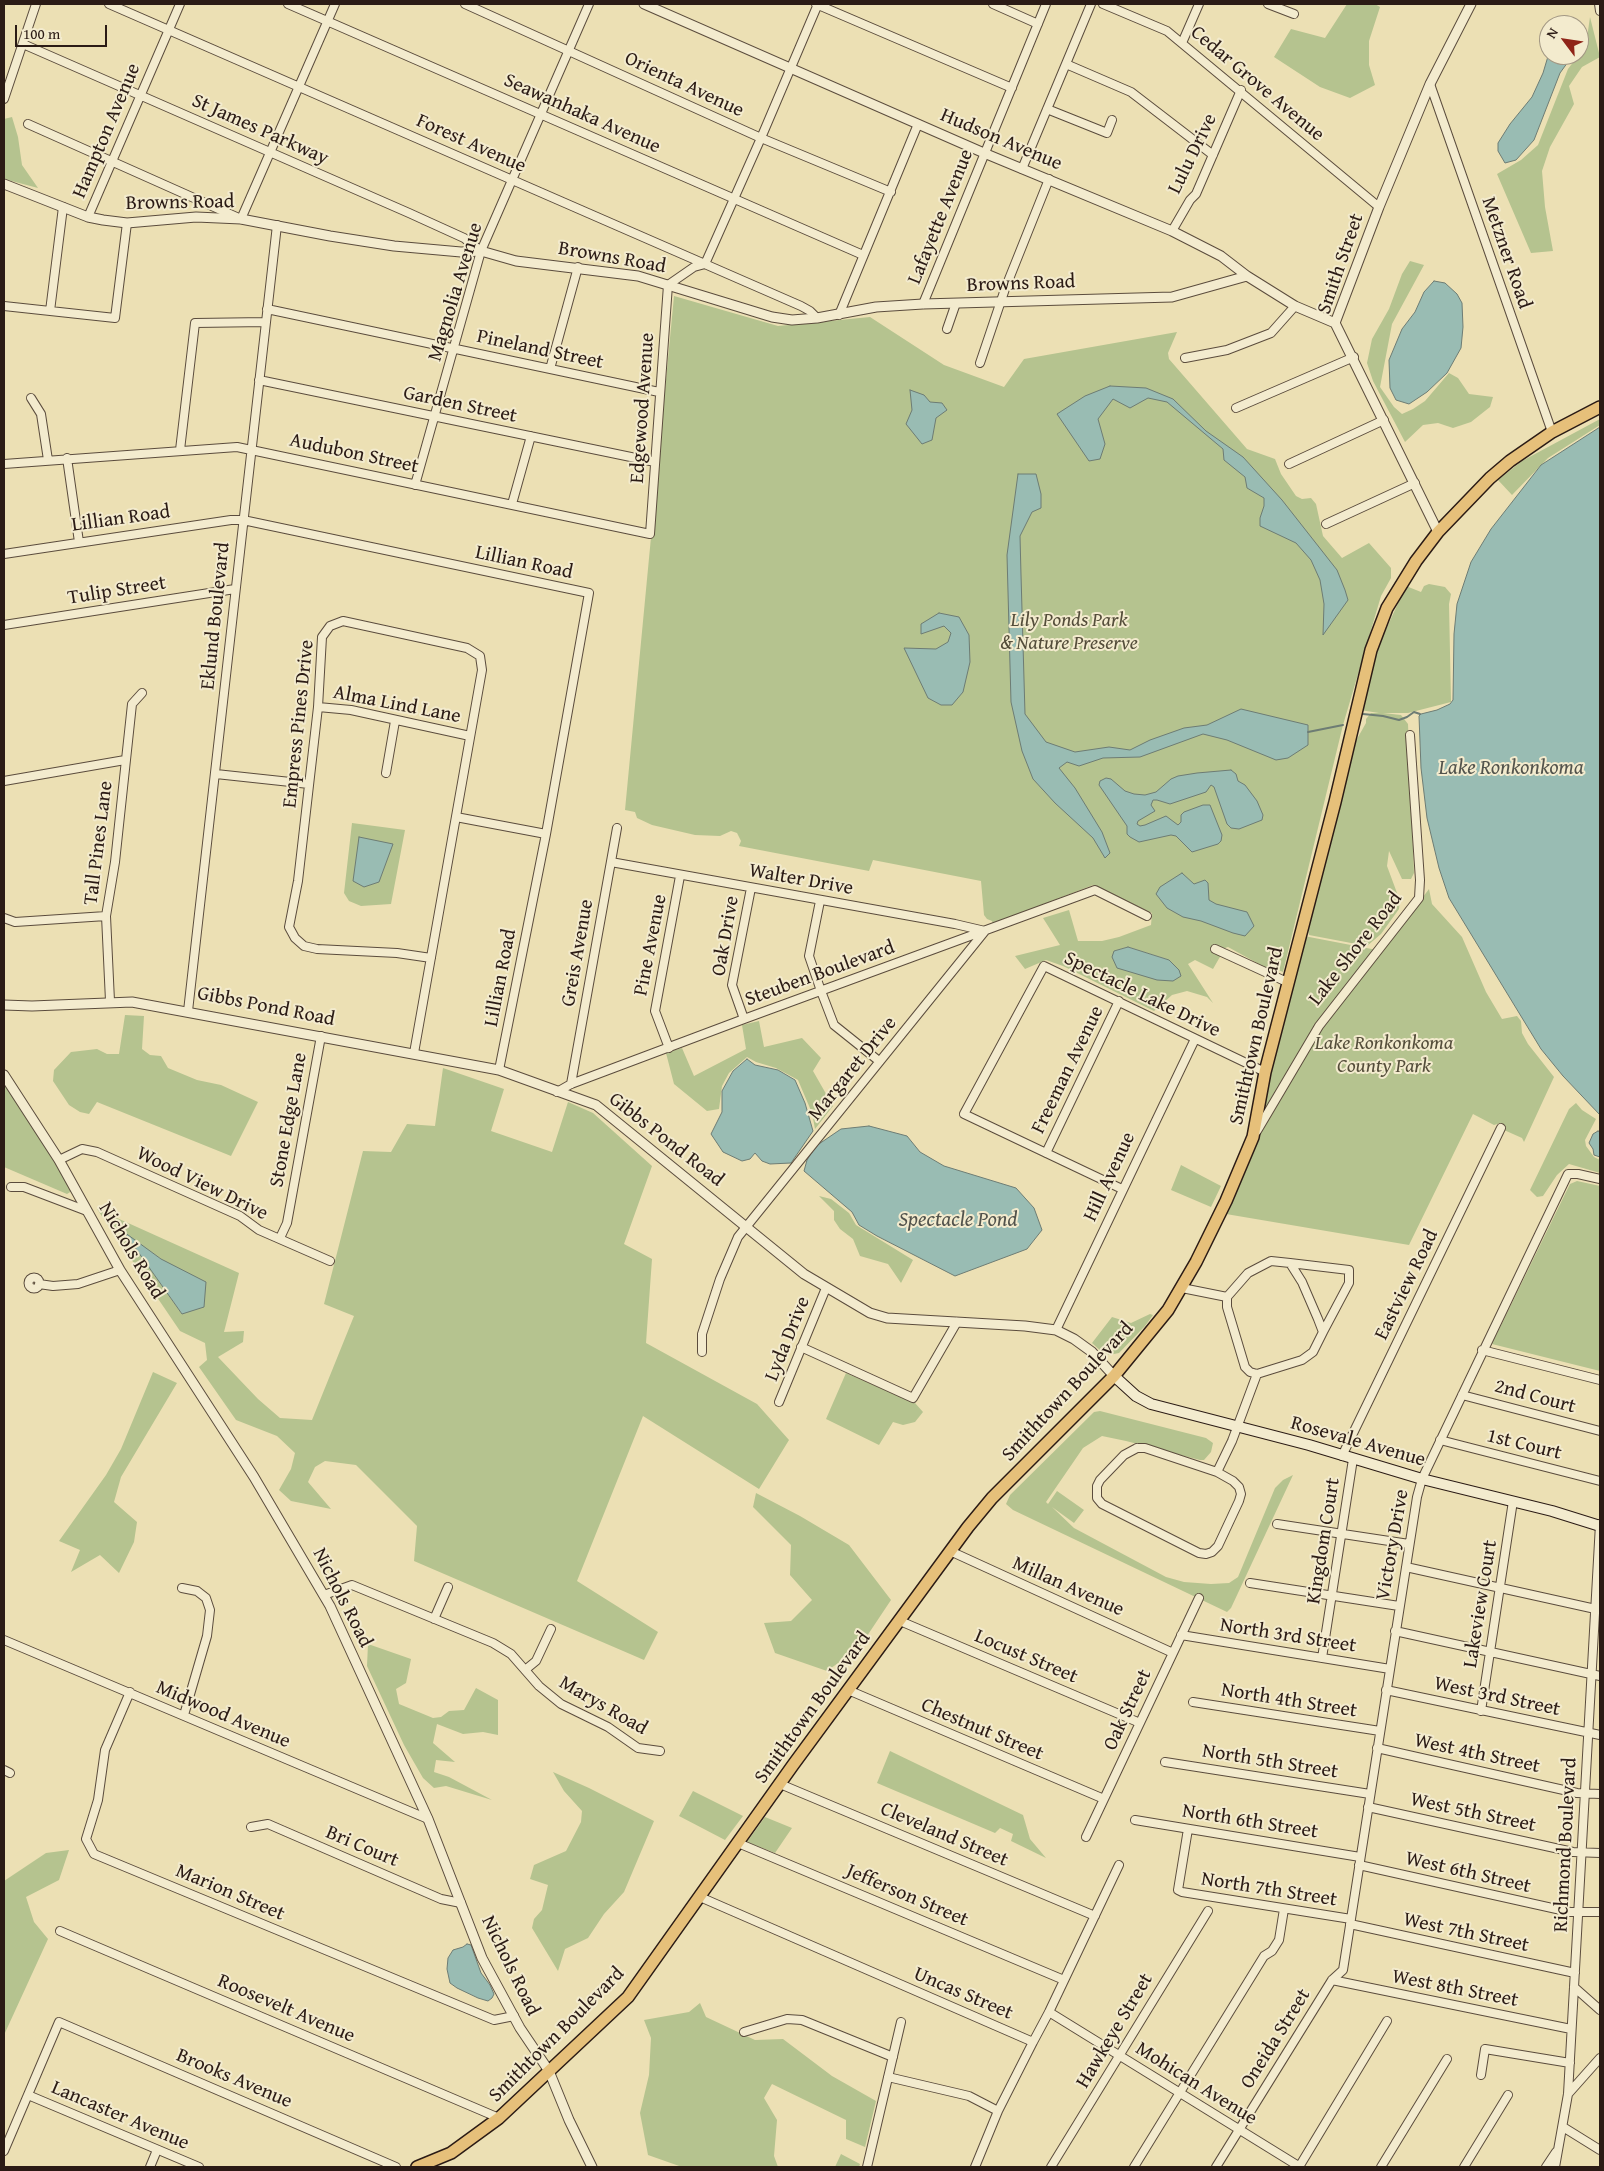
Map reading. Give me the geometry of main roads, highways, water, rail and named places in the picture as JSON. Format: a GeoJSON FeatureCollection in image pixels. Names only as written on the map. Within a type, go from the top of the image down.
{"type":"FeatureCollection","features":[{"type":"Feature","properties":{"kind":"main road","name":"Smithtown Boulevard"},"geometry":{"type":"LineString","coordinates":[[417,2167],[451,2153],[500,2118],[628,1997],[738,1842],[950,1551],[992,1498],[1114,1376],[1168,1310],[1182,1288],[1226,1201],[1253,1137],[1265,1072],[1335,802],[1371,650],[1387,608],[1416,561],[1438,532],[1490,478],[1510,461],[1552,432],[1600,407]]}},
{"type":"Feature","properties":{"kind":"main road","name":"Rosevale Avenue"},"geometry":{"type":"LineString","coordinates":[[1114,1376],[1136,1396],[1151,1404],[1600,1525]]}},
{"type":"Feature","properties":{"kind":"water"},"geometry":{"type":"Polygon","coordinates":[[[1545,65],[1566,65],[1560,73],[1534,140],[1516,160],[1505,163],[1498,151],[1498,143],[1510,124],[1532,97],[1545,65]]]}},
{"type":"Feature","properties":{"kind":"water"},"geometry":{"type":"Polygon","coordinates":[[[1434,281],[1445,283],[1457,294],[1462,303],[1463,327],[1461,348],[1447,373],[1427,392],[1409,404],[1396,400],[1390,388],[1389,360],[1402,329],[1415,312],[1424,292],[1434,281]]]}},
{"type":"Feature","properties":{"kind":"water"},"geometry":{"type":"Polygon","coordinates":[[[1110,386],[1146,388],[1173,399],[1206,431],[1243,457],[1282,500],[1337,570],[1345,590],[1348,600],[1323,635],[1324,604],[1320,580],[1311,560],[1296,543],[1260,526],[1264,498],[1247,488],[1245,477],[1224,460],[1223,449],[1167,402],[1148,398],[1130,408],[1113,399],[1098,419],[1105,444],[1100,459],[1089,461],[1057,414],[1085,396],[1110,386]]]}},
{"type":"Feature","properties":{"kind":"water"},"geometry":{"type":"Polygon","coordinates":[[[910,390],[924,395],[930,402],[942,403],[947,410],[936,418],[932,440],[922,444],[906,424],[912,410],[910,390]]]}},
{"type":"Feature","properties":{"kind":"water","name":"Lake Ronkonkoma"},"geometry":{"type":"Polygon","coordinates":[[[1600,427],[1600,1115],[1563,1076],[1541,1049],[1449,898],[1439,868],[1427,818],[1421,768],[1419,716],[1450,704],[1453,700],[1454,634],[1457,604],[1471,562],[1491,529],[1541,465],[1600,427]]]}},
{"type":"Feature","properties":{"kind":"water"},"geometry":{"type":"Polygon","coordinates":[[[1018,474],[1036,474],[1041,494],[1041,508],[1032,512],[1020,536],[1025,714],[1046,742],[1075,752],[1109,747],[1130,750],[1150,740],[1184,728],[1207,725],[1241,709],[1308,725],[1308,745],[1288,758],[1276,760],[1227,740],[1203,734],[1140,757],[1103,758],[1079,766],[1067,762],[1059,768],[1075,788],[1102,832],[1110,853],[1105,858],[1093,838],[1055,803],[1033,779],[1022,751],[1011,702],[1007,555],[1018,474]]]}},
{"type":"Feature","properties":{"kind":"water"},"geometry":{"type":"Polygon","coordinates":[[[939,613],[959,617],[969,635],[970,662],[963,692],[952,705],[941,705],[928,698],[904,648],[936,649],[948,642],[951,633],[944,626],[921,634],[921,624],[939,613]]]}},
{"type":"Feature","properties":{"kind":"water"},"geometry":{"type":"Polygon","coordinates":[[[1231,770],[1236,774],[1238,781],[1245,785],[1257,801],[1263,815],[1262,820],[1239,829],[1231,828],[1227,824],[1214,787],[1211,785],[1206,792],[1170,804],[1153,800],[1151,805],[1155,811],[1138,821],[1137,824],[1140,826],[1166,816],[1178,825],[1184,812],[1203,805],[1210,805],[1222,835],[1221,841],[1218,844],[1192,852],[1176,836],[1171,835],[1139,842],[1130,837],[1127,834],[1127,826],[1099,785],[1100,781],[1106,778],[1111,779],[1125,791],[1145,795],[1156,792],[1171,779],[1178,776],[1231,770]]]}},
{"type":"Feature","properties":{"kind":"water"},"geometry":{"type":"Polygon","coordinates":[[[359,837],[393,844],[379,882],[364,887],[353,881],[359,837]]]}},
{"type":"Feature","properties":{"kind":"water"},"geometry":{"type":"Polygon","coordinates":[[[1182,873],[1194,884],[1205,880],[1208,883],[1209,900],[1216,904],[1247,912],[1254,926],[1245,936],[1183,917],[1167,908],[1156,894],[1160,887],[1182,873]]]}},
{"type":"Feature","properties":{"kind":"water"},"geometry":{"type":"Polygon","coordinates":[[[1128,947],[1169,960],[1179,970],[1181,976],[1173,981],[1157,980],[1117,968],[1112,957],[1114,951],[1128,947]]]}},
{"type":"Feature","properties":{"kind":"water"},"geometry":{"type":"Polygon","coordinates":[[[747,1059],[755,1065],[778,1070],[795,1080],[805,1103],[813,1131],[791,1163],[770,1164],[762,1161],[755,1153],[750,1159],[742,1161],[723,1152],[711,1134],[722,1112],[722,1091],[733,1071],[747,1059]]]}},
{"type":"Feature","properties":{"kind":"water","name":"Spectacle Pond"},"geometry":{"type":"Polygon","coordinates":[[[869,1126],[907,1136],[920,1152],[944,1166],[1016,1188],[1034,1208],[1042,1230],[1027,1249],[955,1276],[877,1236],[859,1225],[852,1212],[804,1171],[807,1160],[816,1146],[841,1129],[869,1126]]]}},
{"type":"Feature","properties":{"kind":"water"},"geometry":{"type":"Polygon","coordinates":[[[1598,1131],[1600,1132],[1600,1157],[1594,1155],[1589,1143],[1593,1134],[1598,1131]]]}},
{"type":"Feature","properties":{"kind":"water"},"geometry":{"type":"Polygon","coordinates":[[[124,1232],[161,1259],[206,1282],[204,1307],[182,1314],[124,1232]]]}},
{"type":"Feature","properties":{"kind":"water"},"geometry":{"type":"Polygon","coordinates":[[[467,1944],[471,1945],[481,1973],[494,1994],[488,2001],[478,1998],[450,1983],[447,1969],[448,1958],[453,1950],[467,1944]]]}},
{"type":"Feature","properties":{"kind":"waterway"},"geometry":{"type":"LineString","coordinates":[[1363,714],[1399,720],[1414,712],[1420,714]]}},
{"type":"Feature","properties":{"kind":"waterway"},"geometry":{"type":"LineString","coordinates":[[1308,732],[1343,725]]}},
{"type":"Feature","properties":{"kind":"park label","name":"Lily Ponds Park & Nature Preserve"},"geometry":{"type":"Point","coordinates":[1069,632]}},
{"type":"Feature","properties":{"kind":"park label","name":"Lake Ronkonkoma County Park"},"geometry":{"type":"Point","coordinates":[1384,1056]}}]}
